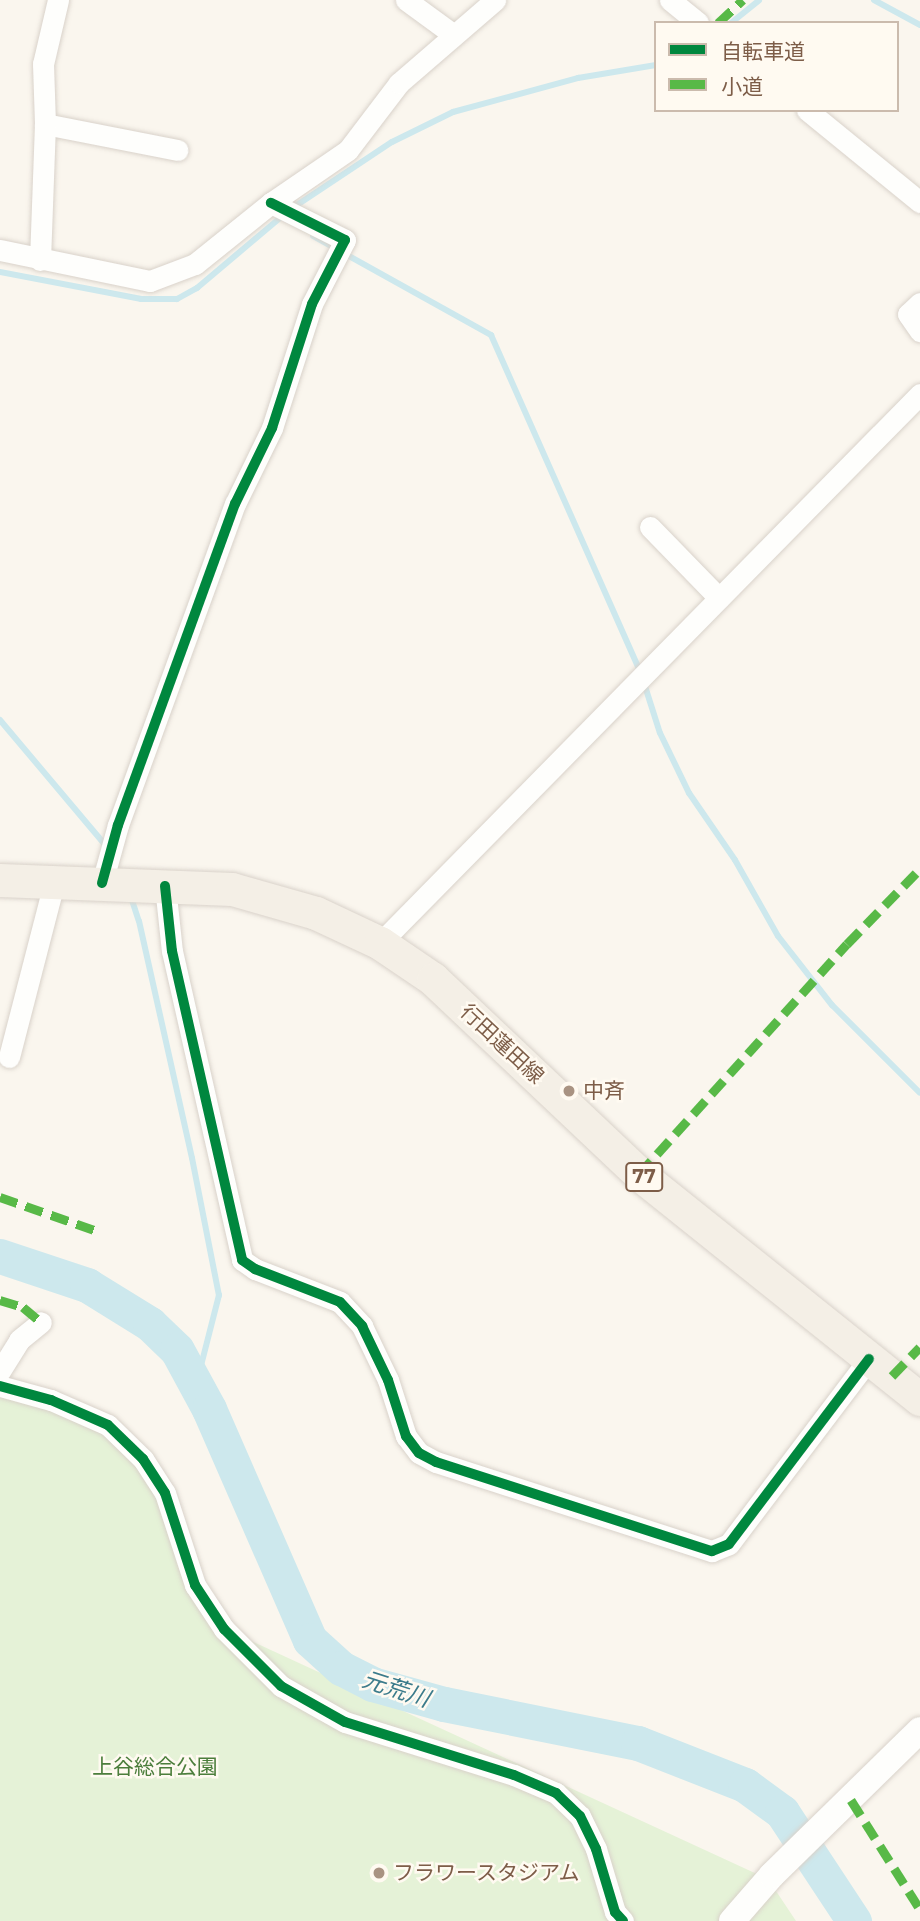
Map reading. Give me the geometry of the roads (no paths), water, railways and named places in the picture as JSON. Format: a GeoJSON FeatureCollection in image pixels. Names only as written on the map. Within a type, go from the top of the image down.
{"type":"FeatureCollection","features":[{"type":"Feature","properties":{"kind":"main road","name":"行田蓮田線"},"geometry":{"type":"LineString","coordinates":[[0,880],[232,889],[316,913],[380,943],[433,979],[639,1174],[920,1399]]}},
{"type":"Feature","properties":{"kind":"street"},"geometry":{"type":"LineString","coordinates":[[40,260],[45,124],[44,64],[58,0]]}},
{"type":"Feature","properties":{"kind":"street"},"geometry":{"type":"LineString","coordinates":[[406,0],[454,35]]}},
{"type":"Feature","properties":{"kind":"street"},"geometry":{"type":"LineString","coordinates":[[0,250],[150,281],[195,264],[271,203],[348,150],[400,83],[495,0]]}},
{"type":"Feature","properties":{"kind":"street"},"geometry":{"type":"LineString","coordinates":[[670,0],[696,21]]}},
{"type":"Feature","properties":{"kind":"street"},"geometry":{"type":"LineString","coordinates":[[809,112],[920,202]]}},
{"type":"Feature","properties":{"kind":"street"},"geometry":{"type":"LineString","coordinates":[[45,124],[177,150]]}},
{"type":"Feature","properties":{"kind":"street"},"geometry":{"type":"LineString","coordinates":[[102,883],[118,825],[235,505],[272,428],[312,304],[345,240],[271,203]]}},
{"type":"Feature","properties":{"kind":"street"},"geometry":{"type":"LineString","coordinates":[[920,303],[908,314],[920,331]]}},
{"type":"Feature","properties":{"kind":"street"},"geometry":{"type":"LineString","coordinates":[[380,943],[920,394]]}},
{"type":"Feature","properties":{"kind":"street"},"geometry":{"type":"LineString","coordinates":[[650,527],[719,598]]}},
{"type":"Feature","properties":{"kind":"street"},"geometry":{"type":"LineString","coordinates":[[9,1057],[54,883]]}},
{"type":"Feature","properties":{"kind":"street"},"geometry":{"type":"LineString","coordinates":[[164,886],[172,951],[242,1260],[255,1269],[340,1302],[362,1326],[388,1380],[406,1436],[419,1453],[436,1462],[712,1551],[729,1544],[869,1359]]}},
{"type":"Feature","properties":{"kind":"street"},"geometry":{"type":"LineString","coordinates":[[0,1371],[9,1338],[41,1322]]}},
{"type":"Feature","properties":{"kind":"street"},"geometry":{"type":"LineString","coordinates":[[0,1386],[51,1400],[108,1424],[143,1459],[165,1493],[195,1585],[225,1629],[281,1686],[345,1722],[514,1775],[556,1793],[580,1816],[596,1849],[615,1912],[623,1921]]}},
{"type":"Feature","properties":{"kind":"street"},"geometry":{"type":"LineString","coordinates":[[732,1921],[772,1875],[920,1730]]}},
{"type":"Feature","properties":{"kind":"waterway"},"geometry":{"type":"LineString","coordinates":[[733,21],[759,0]]}},
{"type":"Feature","properties":{"kind":"waterway"},"geometry":{"type":"LineString","coordinates":[[874,0],[920,25]]}},
{"type":"Feature","properties":{"kind":"waterway"},"geometry":{"type":"LineString","coordinates":[[0,272],[141,299],[177,299],[197,288],[288,211],[392,142],[453,112],[578,78],[654,65]]}},
{"type":"Feature","properties":{"kind":"waterway"},"geometry":{"type":"LineString","coordinates":[[313,236],[491,335],[641,673]]}},
{"type":"Feature","properties":{"kind":"waterway"},"geometry":{"type":"LineString","coordinates":[[644,683],[660,733],[689,793],[735,860],[778,936],[832,1005],[920,1093]]}},
{"type":"Feature","properties":{"kind":"waterway"},"geometry":{"type":"LineString","coordinates":[[0,720],[107,847]]}},
{"type":"Feature","properties":{"kind":"waterway"},"geometry":{"type":"LineString","coordinates":[[130,894],[139,921],[192,1158],[219,1295],[196,1385]]}},
{"type":"Feature","properties":{"kind":"waterway","name":"元荒川"},"geometry":{"type":"LineString","coordinates":[[0,1256],[87,1285],[150,1324],[177,1350],[209,1409],[310,1640],[341,1668],[372,1684],[444,1704],[638,1743],[745,1785],[782,1812],[854,1921]]}},
{"type":"Feature","properties":{"kind":"place","name":"中斉"},"geometry":{"type":"Point","coordinates":[569,1091]}},
{"type":"Feature","properties":{"kind":"place","name":"フラワースタジアム"},"geometry":{"type":"Point","coordinates":[379,1873]}},
{"type":"Feature","properties":{"kind":"park label","name":"上谷総合公園"},"geometry":{"type":"Point","coordinates":[155,1767]}}]}
